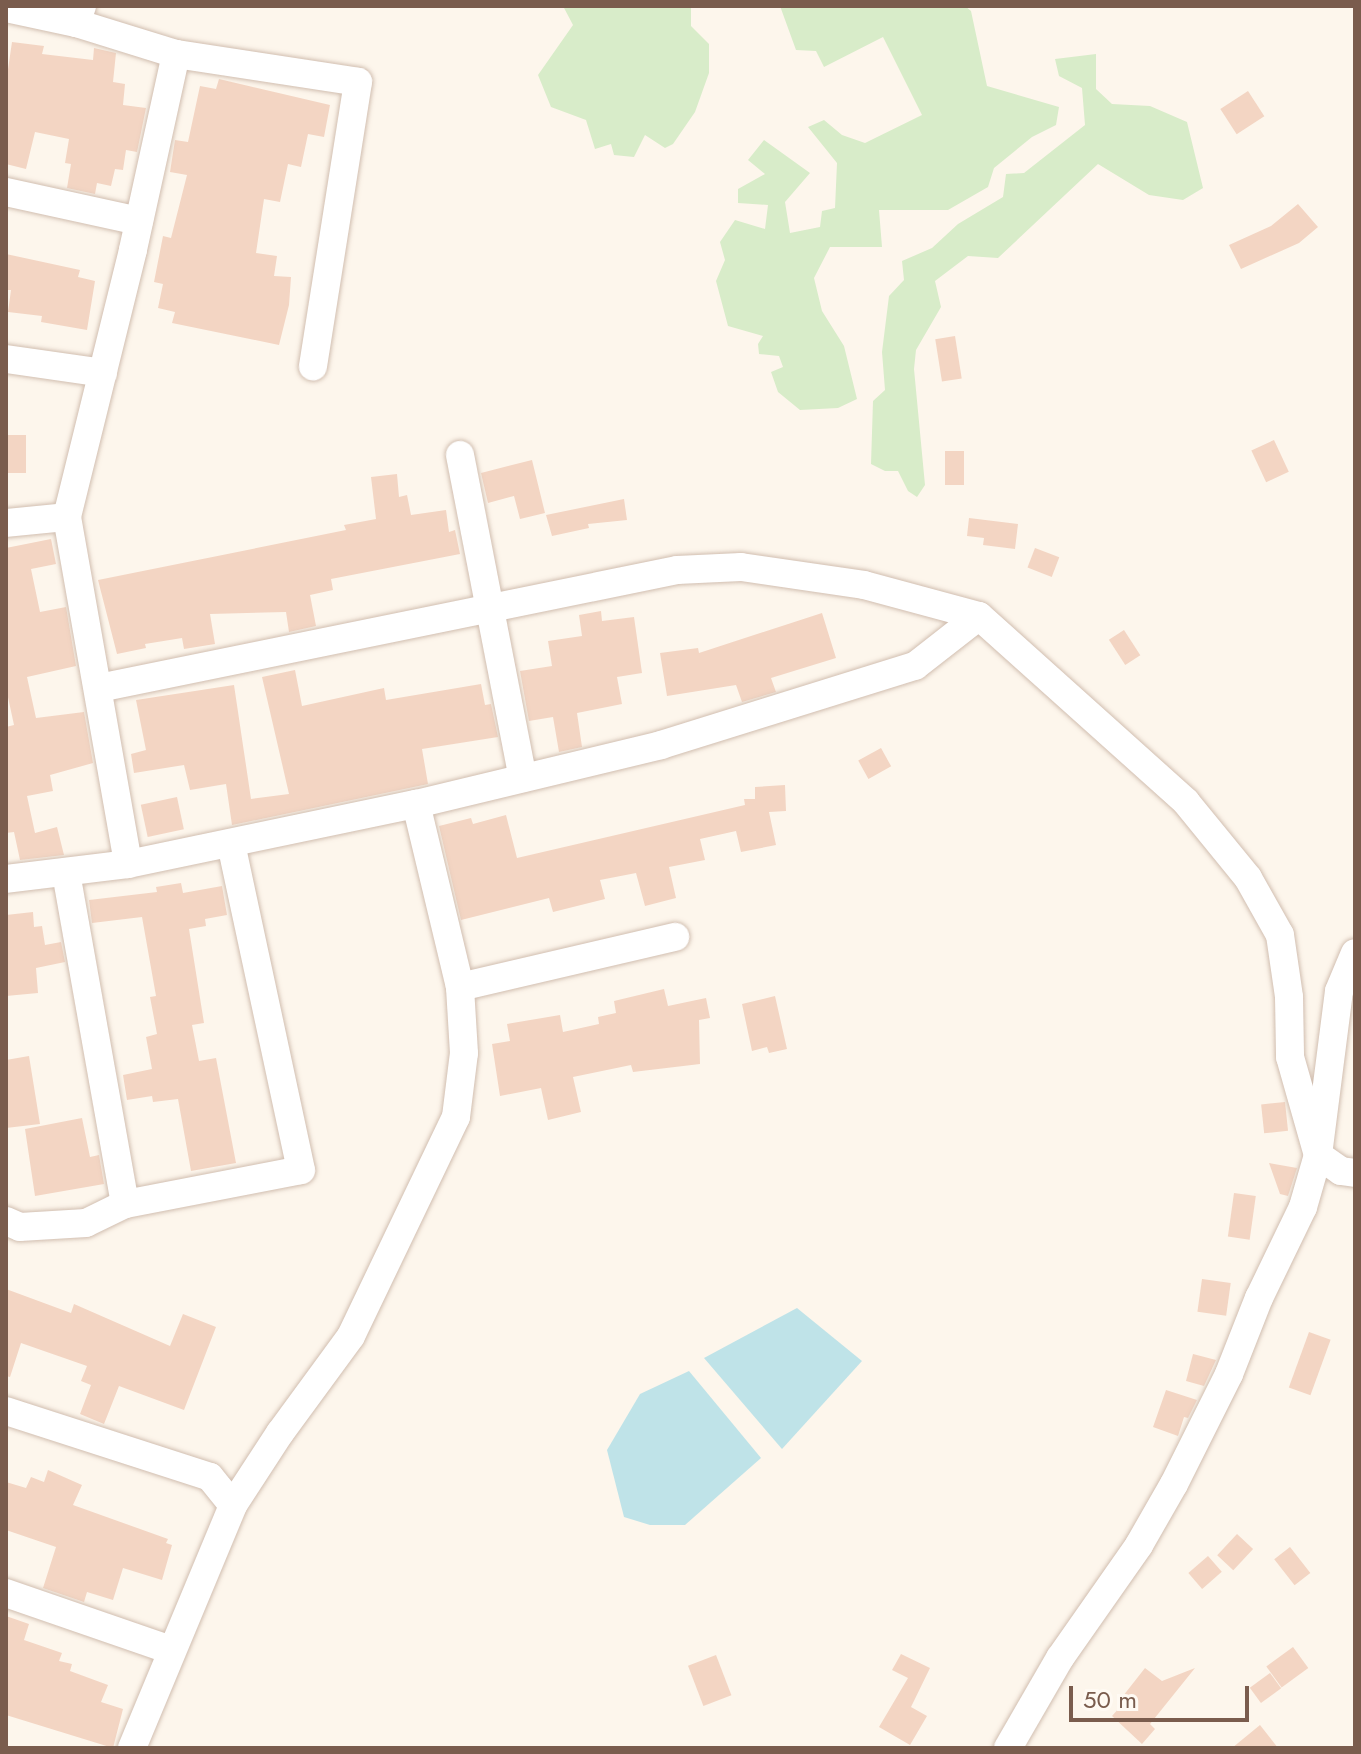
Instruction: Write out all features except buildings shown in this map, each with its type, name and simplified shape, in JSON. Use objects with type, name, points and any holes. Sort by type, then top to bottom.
[{"type":"street","points":[[6,8],[79,15],[176,54],[358,82],[313,366]]},
{"type":"street","points":[[128,864],[67,517],[176,54]]},
{"type":"street","points":[[6,192],[139,221]]},
{"type":"street","points":[[6,359],[103,373]]},
{"type":"street","points":[[460,455],[523,778]]},
{"type":"street","points":[[6,523],[67,517]]},
{"type":"street","points":[[99,688],[677,570],[741,567],[864,585],[979,616],[1186,802],[1248,878],[1280,935],[1289,997],[1290,1057],[1318,1155],[1341,1171],[1355,1173]]},
{"type":"street","points":[[6,879],[128,864],[231,843],[416,804],[661,745],[915,666],[979,616]]},
{"type":"street","points":[[132,1748],[233,1505],[280,1433],[351,1336],[456,1117],[464,1053],[460,987],[416,804]]},
{"type":"street","points":[[6,1221],[20,1227],[86,1223],[125,1204],[301,1170],[231,843]]},
{"type":"street","points":[[66,872],[125,1204]]},
{"type":"street","points":[[460,987],[675,937]]},
{"type":"street","points":[[1008,1748],[1060,1658],[1139,1545],[1174,1484],[1229,1374],[1259,1298],[1303,1207],[1318,1155],[1339,991],[1355,953]]},
{"type":"street","points":[[6,1411],[210,1477],[233,1505]]},
{"type":"street","points":[[6,1593],[171,1650]]},
{"type":"green space","points":[[563,6],[691,6],[691,26],[709,44],[709,73],[695,112],[673,144],[665,148],[645,135],[634,157],[614,155],[611,144],[595,149],[586,120],[551,107],[538,75],[573,25]]},
{"type":"green space","points":[[780,6],[965,6],[971,11],[987,86],[1059,107],[1056,125],[1032,137],[994,168],[988,187],[948,210],[879,210],[882,247],[830,247],[814,278],[822,311],[844,346],[857,399],[838,408],[800,410],[778,392],[771,372],[783,367],[779,356],[759,354],[758,344],[763,336],[728,326],[716,281],[725,260],[720,242],[735,220],[765,229],[768,205],[738,203],[738,189],[765,174],[748,160],[764,140],[810,173],[785,202],[790,233],[820,227],[822,211],[835,208],[837,163],[808,127],[824,120],[842,135],[865,143],[922,115],[883,37],[824,67],[816,51],[796,50]]},
{"type":"green space","points":[[1096,54],[1096,89],[1112,104],[1150,106],[1187,122],[1203,188],[1183,200],[1149,195],[1098,164],[998,258],[968,256],[935,281],[941,307],[916,350],[914,369],[925,485],[917,497],[908,491],[898,471],[885,471],[871,464],[873,401],[885,390],[882,352],[889,296],[904,280],[902,261],[932,248],[958,224],[1003,197],[1006,174],[1024,173],[1085,125],[1082,88],[1059,76],[1055,59]]},
{"type":"water","points":[[797,1308],[862,1361],[782,1449],[704,1358]]},
{"type":"water","points":[[689,1371],[761,1458],[685,1525],[650,1525],[624,1517],[607,1450],[640,1394]]}]
